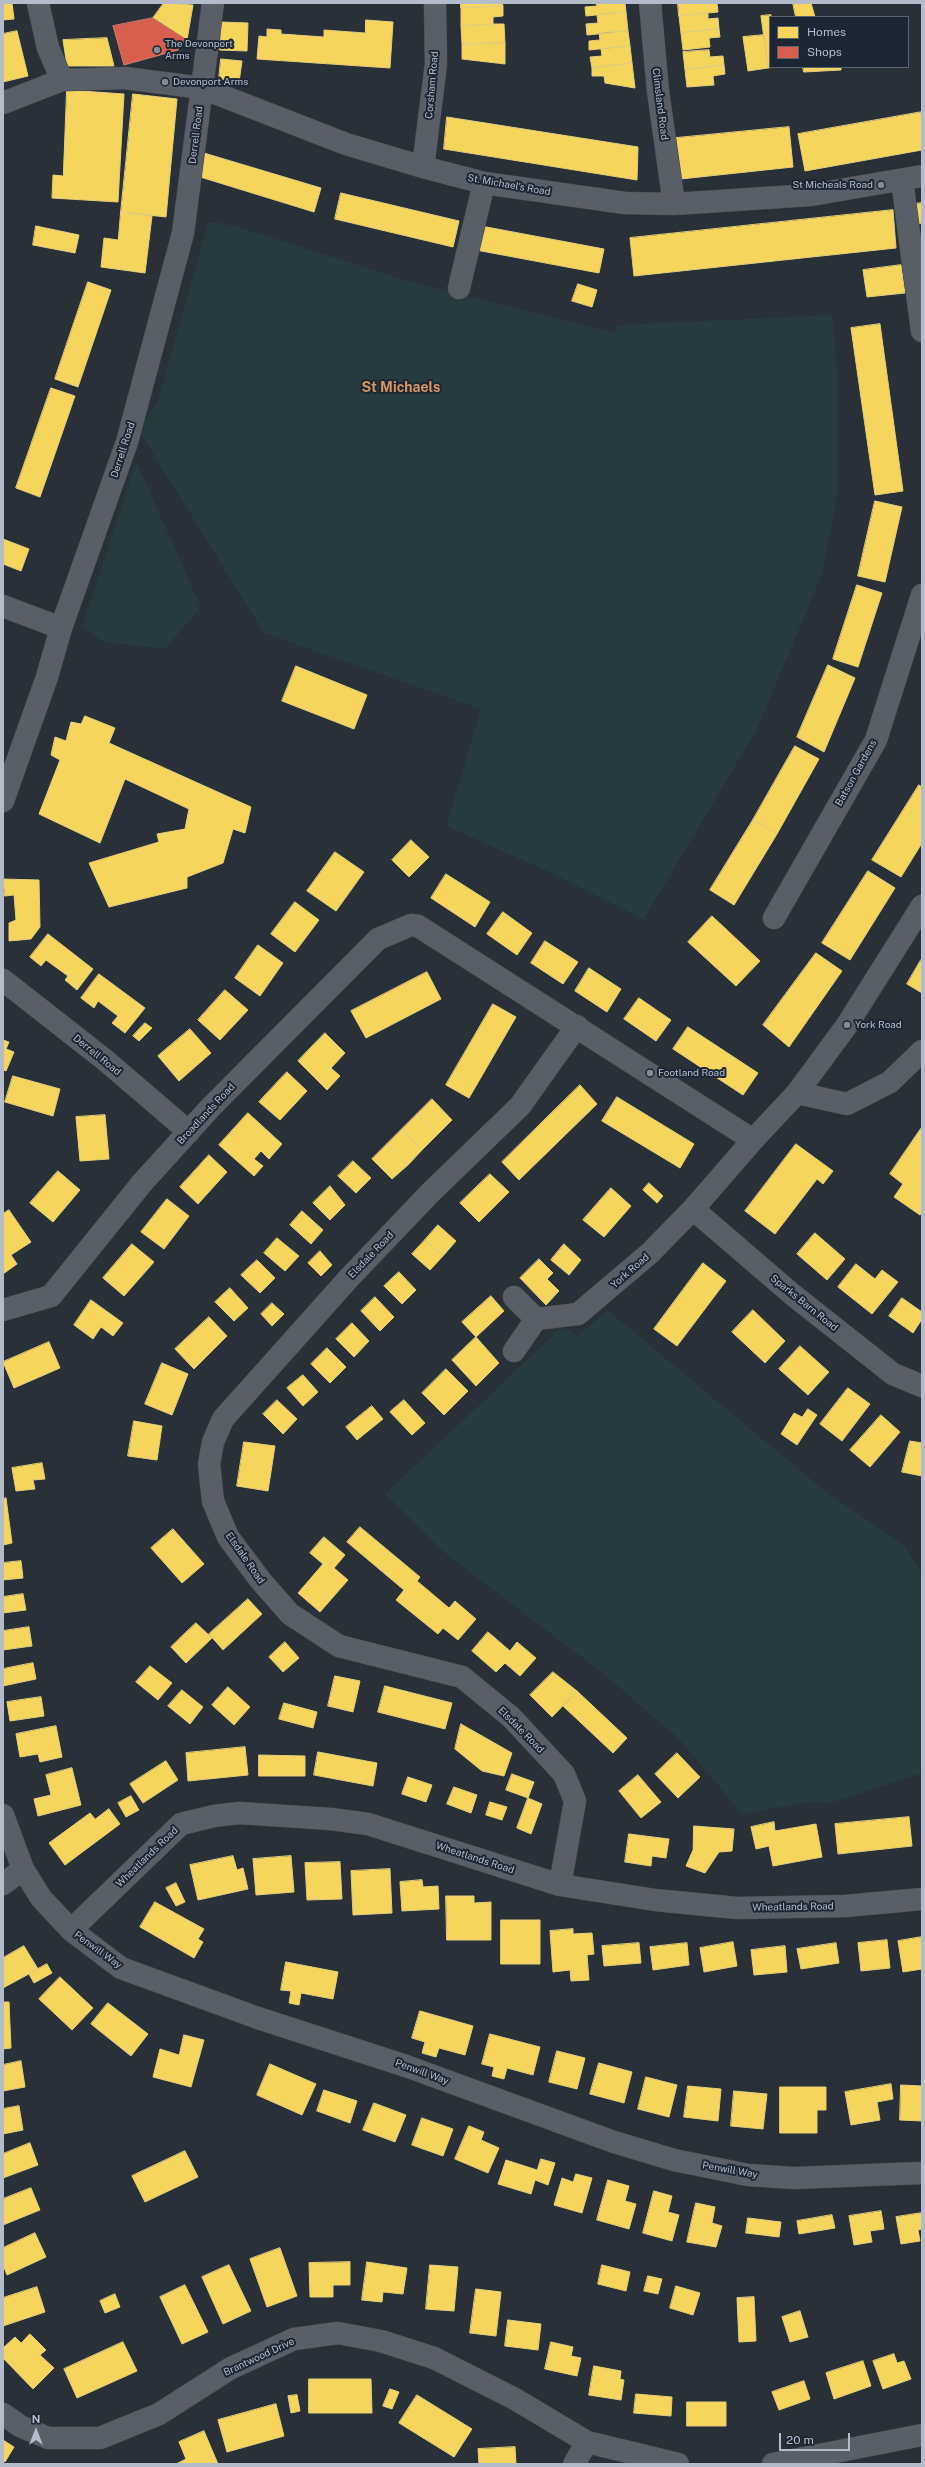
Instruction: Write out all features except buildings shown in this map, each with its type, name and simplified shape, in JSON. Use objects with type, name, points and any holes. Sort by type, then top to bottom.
[{"type":"street","points":[[38,3],[48,48],[62,80]]},
{"type":"street","name":"Derrell Road","points":[[3,801],[47,677],[61,628],[127,442],[183,233],[213,3]]},
{"type":"street","name":"Corsham Road","points":[[423,167],[436,64],[435,3]]},
{"type":"street","name":"Climsland Road","points":[[650,3],[658,91],[674,204]]},
{"type":"street","name":"St. Michael's Road","points":[[3,103],[62,80],[125,78],[202,88],[346,144],[423,167],[484,183],[625,203],[674,204],[811,195],[912,178]]},
{"type":"street","points":[[912,178],[922,332]]},
{"type":"street","points":[[459,288],[484,183]]},
{"type":"street","name":"Batson Gardens","points":[[774,918],[876,740],[922,595]]},
{"type":"street","points":[[3,606],[61,628]]},
{"type":"street","name":"York Road","points":[[536,1319],[578,1314],[650,1253],[693,1209],[753,1140],[798,1093],[847,1025],[922,906]]},
{"type":"street","name":"Broadlands Road","points":[[3,1310],[50,1296],[142,1183],[335,980],[378,939],[411,925],[418,926],[577,1026]]},
{"type":"street","name":"Derrell Road","points":[[3,980],[105,1060],[189,1132]]},
{"type":"street","points":[[577,1026],[753,1140]]},
{"type":"street","name":"Elsdale Road","points":[[560,1885],[575,1801],[564,1774],[511,1718],[462,1677],[339,1646],[290,1614],[261,1581],[228,1537],[213,1501],[209,1464],[213,1442],[223,1419],[263,1372],[370,1256],[430,1193],[520,1106],[577,1026]]},
{"type":"street","points":[[798,1093],[847,1104],[890,1082],[922,1051]]},
{"type":"street","name":"Sparks Barn Road","points":[[693,1209],[793,1295],[893,1374],[922,1386]]},
{"type":"street","points":[[514,1297],[536,1319],[514,1351]]},
{"type":"street","name":"Wheatlands Road","points":[[71,1930],[181,1824],[214,1816],[240,1813],[331,1819],[368,1824],[560,1885],[655,1900],[737,1908],[846,1906],[922,1899]]},
{"type":"street","name":"Penwill Way","points":[[3,1815],[23,1868],[41,1898],[71,1930],[121,1968],[258,2018],[406,2066],[614,2142],[674,2160],[748,2175],[794,2178],[922,2173]]},
{"type":"street","points":[[3,1884],[23,1868]]},
{"type":"street","name":"Brantwood Drive","points":[[3,2414],[20,2426],[48,2438],[100,2438],[159,2414],[231,2368],[294,2339],[338,2333],[381,2341],[434,2358],[515,2399],[587,2442],[678,2464]]},
{"type":"street","points":[[773,2464],[922,2434]]},
{"type":"street","points":[[574,2464],[587,2442]]},
{"type":"green space","points":[[208,223],[220,223],[235,226],[414,283],[615,333],[618,325],[832,315],[838,378],[837,496],[822,575],[756,731],[644,919],[558,876],[446,826],[481,709],[264,633],[138,429],[157,404]]},
{"type":"green space","points":[[136,461],[201,607],[165,649],[104,642],[82,627]]},
{"type":"green space","points":[[607,1310],[829,1494],[905,1546],[922,1575],[922,1773],[830,1803],[808,1802],[742,1814],[678,1738],[605,1675],[445,1553],[385,1494],[562,1327],[578,1336]]},
{"type":"place","name":"The Devonport Arms","points":[[157,50]]},
{"type":"place","name":"Devonport Arms","points":[[165,82]]},
{"type":"place","name":"St Micheals Road","points":[[881,185]]},
{"type":"place","name":"York Road","points":[[847,1025]]},
{"type":"place","name":"Footland Road","points":[[650,1073]]},
{"type":"district","name":"St Michaels","points":[[401,388]]}]
